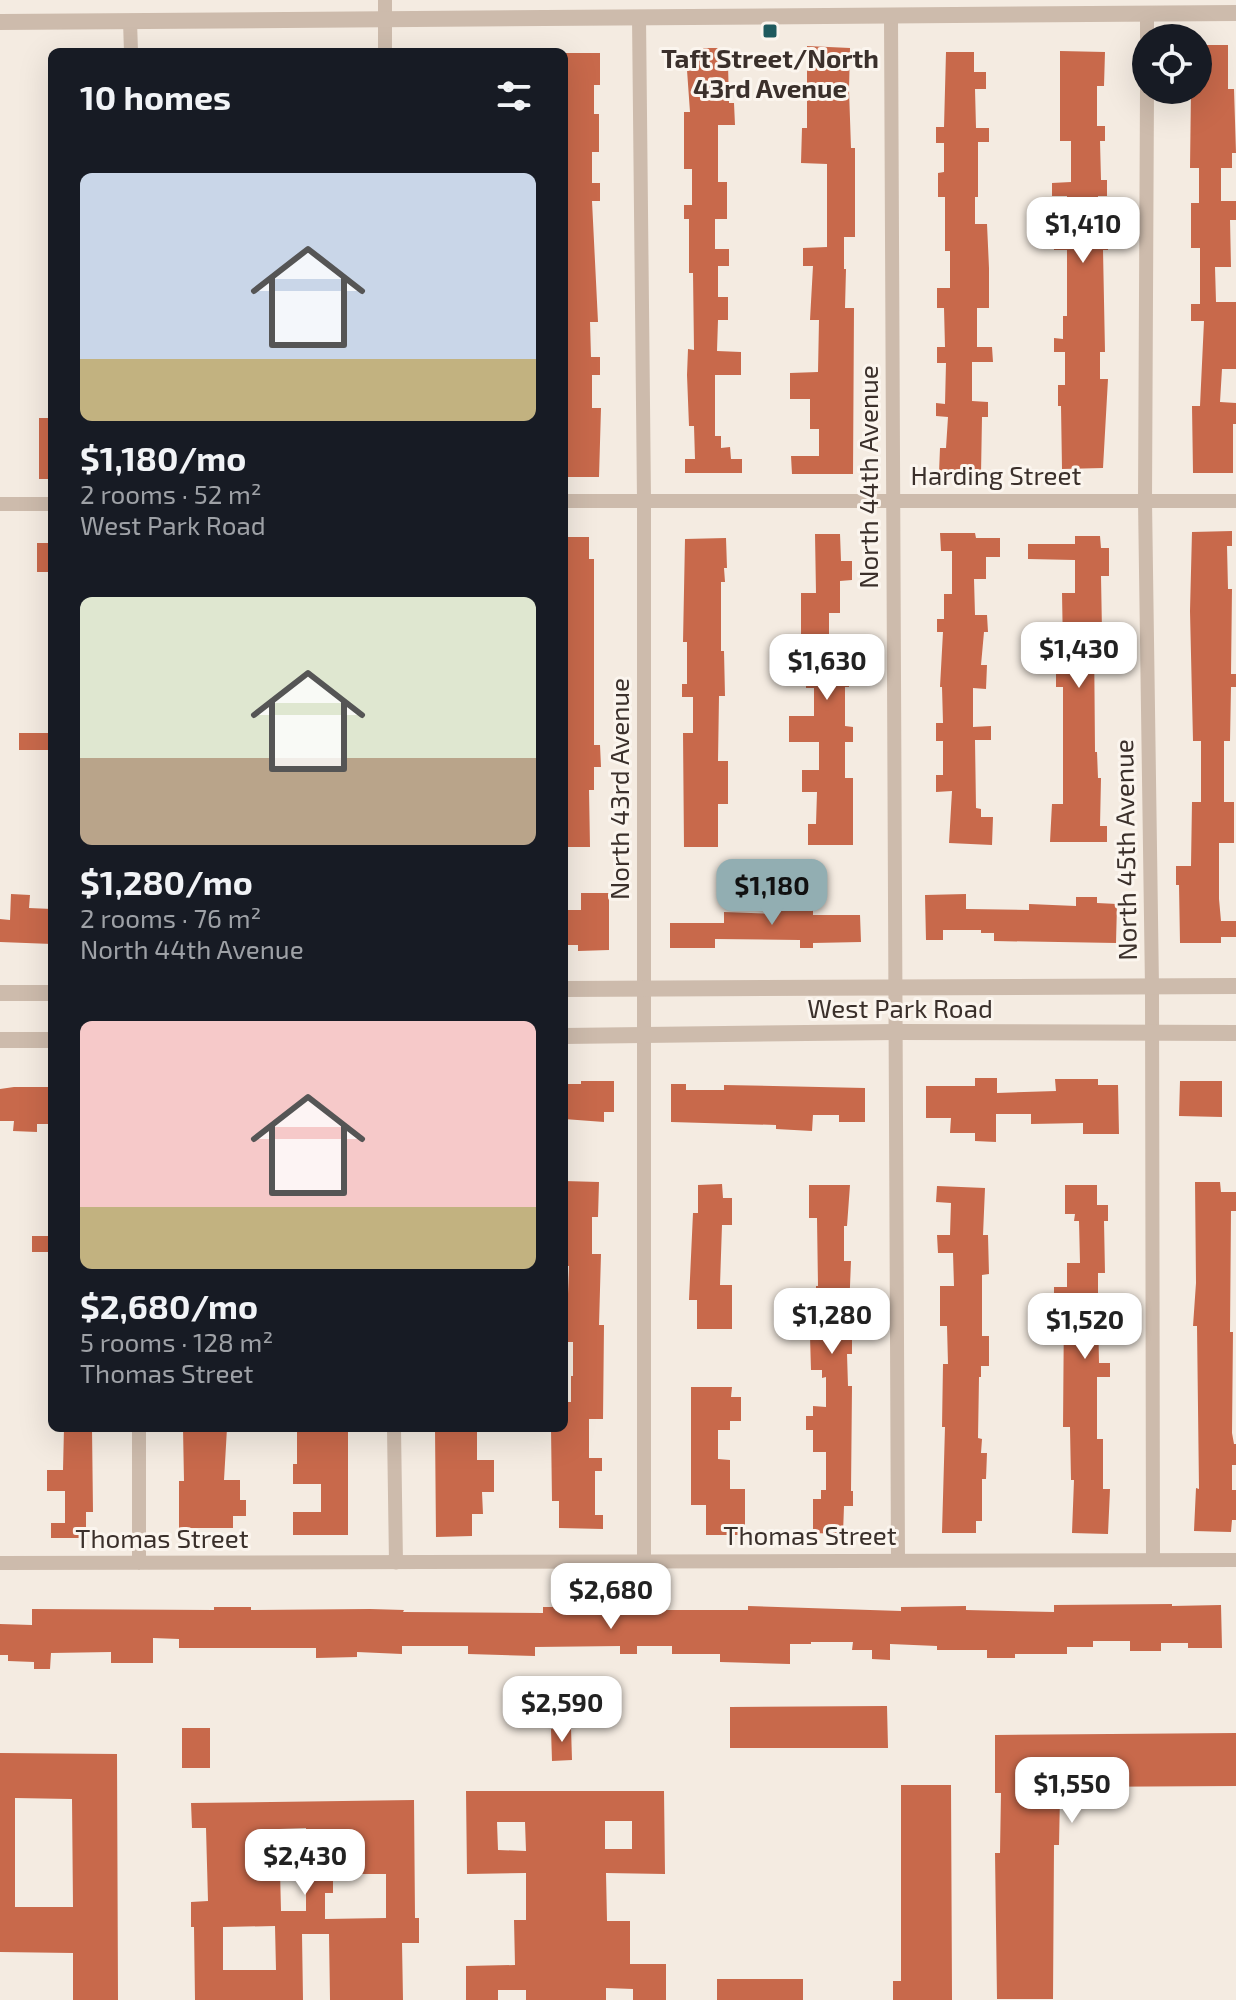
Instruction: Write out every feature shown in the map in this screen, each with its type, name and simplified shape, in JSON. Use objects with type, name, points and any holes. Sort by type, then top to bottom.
[{"type":"street","points":[[385,0],[385,48]]},
{"type":"street","points":[[2,21],[1236,13]]},
{"type":"street","points":[[1147,15],[1147,24]]},
{"type":"street","name":"North 44th Avenue","points":[[891,16],[898,1560]]},
{"type":"street","name":"North 43rd Avenue","points":[[639,17],[644,499],[644,1560]]},
{"type":"street","points":[[130,21],[131,48]]},
{"type":"street","name":"North 45th Avenue","points":[[1147,104],[1145,501],[1152,987],[1153,1560]]},
{"type":"street","name":"Harding Street","points":[[568,501],[1236,501]]},
{"type":"street","points":[[0,504],[48,504]]},
{"type":"street","name":"West Park Road","points":[[568,989],[1236,986]]},
{"type":"street","points":[[0,993],[48,993]]},
{"type":"street","name":"West Park Road","points":[[568,1036],[895,1032],[1236,1033]]},
{"type":"street","points":[[0,1040],[48,1040]]},
{"type":"street","points":[[139,1432],[139,1563]]},
{"type":"street","points":[[394,1432],[396,1563]]},
{"type":"street","name":"Thomas Street","points":[[0,1563],[1236,1560]]},
{"type":"building","points":[[1212,45],[1228,45],[1228,89],[1234,89],[1236,153],[1232,153],[1232,168],[1221,168],[1221,201],[1236,201],[1236,220],[1230,220],[1231,267],[1215,267],[1216,302],[1236,302],[1236,369],[1222,369],[1220,402],[1236,403],[1233,473],[1193,473],[1192,406],[1200,406],[1204,321],[1191,321],[1191,304],[1200,304],[1200,248],[1191,248],[1191,203],[1199,203],[1199,168],[1190,168],[1191,104],[1212,104]]},
{"type":"building","points":[[807,46],[850,48],[855,237],[844,237],[844,269],[845,308],[854,308],[853,474],[792,474],[791,456],[819,456],[819,429],[810,429],[810,399],[790,399],[790,373],[818,372],[819,320],[810,320],[813,266],[803,266],[803,248],[827,247],[827,164],[801,163],[802,128],[807,128]]},
{"type":"building","points":[[693,48],[718,48],[719,64],[728,64],[729,103],[734,103],[735,125],[718,125],[718,182],[727,182],[727,219],[715,219],[715,249],[729,249],[729,266],[718,266],[718,297],[728,297],[728,320],[718,320],[717,351],[741,352],[741,375],[715,375],[715,436],[721,436],[721,448],[730,447],[731,459],[742,459],[742,473],[685,473],[685,459],[695,459],[694,426],[689,426],[687,375],[688,349],[694,350],[693,273],[689,273],[689,219],[684,219],[684,205],[692,205],[692,169],[684,169],[684,112],[690,112],[687,70],[693,70]]},
{"type":"building","points":[[1060,51],[1105,52],[1104,86],[1097,86],[1097,126],[1105,126],[1105,141],[1100,141],[1101,180],[1107,180],[1107,196],[1098,196],[1097,236],[1108,236],[1108,250],[1103,250],[1105,352],[1100,352],[1100,379],[1108,379],[1103,468],[1062,469],[1058,385],[1065,385],[1065,352],[1054,352],[1054,338],[1063,339],[1063,316],[1067,316],[1067,250],[1054,250],[1054,232],[1067,233],[1067,196],[1052,196],[1052,183],[1071,182],[1071,141],[1060,141]]},
{"type":"building","points":[[946,52],[974,52],[974,72],[986,72],[986,89],[975,89],[976,128],[989,128],[989,142],[978,142],[975,224],[987,224],[989,308],[977,308],[977,347],[992,347],[993,362],[972,362],[972,401],[988,402],[988,417],[982,417],[981,474],[939,473],[940,448],[946,448],[948,417],[936,416],[936,403],[945,404],[946,363],[937,363],[937,347],[945,347],[944,308],[937,308],[937,288],[950,288],[950,251],[945,251],[945,197],[938,197],[938,173],[944,172],[944,143],[936,143],[936,127],[944,127]]},
{"type":"building","points":[[568,53],[600,53],[600,85],[594,85],[594,114],[599,114],[599,152],[592,152],[592,183],[600,183],[600,201],[592,201],[598,322],[590,322],[591,357],[600,357],[600,375],[592,375],[592,408],[601,408],[599,477],[568,477]]},
{"type":"building","points":[[39,418],[48,418],[48,479],[39,479]]},
{"type":"building","points":[[1232,531],[1232,546],[1227,546],[1228,589],[1232,589],[1231,674],[1236,674],[1236,687],[1231,687],[1230,741],[1224,741],[1224,802],[1234,802],[1234,843],[1219,843],[1219,899],[1221,921],[1236,921],[1236,937],[1221,937],[1221,943],[1180,943],[1176,866],[1191,866],[1192,802],[1201,802],[1201,741],[1193,741],[1192,532]]},
{"type":"building","points":[[940,533],[975,533],[976,538],[1000,538],[1000,557],[986,557],[986,579],[974,579],[975,615],[987,615],[988,632],[984,632],[981,665],[987,665],[986,689],[973,688],[973,727],[991,726],[991,740],[975,740],[976,808],[981,809],[981,817],[993,817],[992,845],[949,843],[952,791],[936,792],[936,775],[943,775],[943,741],[936,741],[936,723],[943,723],[940,687],[943,632],[937,632],[937,619],[944,619],[944,594],[952,594],[952,551],[941,551]]},
{"type":"building","points":[[815,534],[840,534],[841,561],[852,561],[852,580],[840,581],[840,613],[829,613],[829,652],[842,652],[842,673],[849,673],[849,687],[845,687],[845,726],[853,727],[853,742],[845,742],[845,778],[853,778],[853,845],[808,845],[808,824],[816,824],[817,792],[802,792],[802,770],[819,770],[819,742],[789,742],[789,716],[814,716],[814,688],[806,688],[806,660],[816,660],[816,635],[801,634],[801,593],[816,593]]},
{"type":"building","points":[[1075,536],[1100,536],[1101,548],[1109,548],[1109,576],[1101,576],[1102,632],[1094,632],[1095,752],[1098,778],[1101,778],[1100,826],[1107,826],[1107,842],[1050,842],[1052,804],[1063,804],[1063,687],[1056,687],[1056,649],[1063,649],[1062,593],[1075,593],[1075,560],[1028,559],[1028,544],[1075,544]]},
{"type":"building","points":[[568,537],[589,537],[589,559],[594,559],[594,745],[600,745],[601,767],[594,767],[594,790],[589,790],[590,847],[568,847]]},
{"type":"building","points":[[726,538],[727,568],[724,568],[725,582],[721,582],[721,651],[724,651],[725,696],[719,696],[718,761],[728,761],[728,804],[718,804],[718,847],[684,847],[683,733],[693,733],[693,697],[682,697],[682,684],[687,684],[687,642],[683,642],[685,539]]},
{"type":"building","points":[[37,543],[48,543],[48,572],[37,572]]},
{"type":"building","points":[[19,733],[48,733],[48,750],[19,750]]},
{"type":"building","points":[[581,893],[609,893],[609,950],[578,951],[578,945],[568,945],[568,910],[581,910]]},
{"type":"building","points":[[11,894],[30,895],[29,908],[48,909],[48,944],[0,942],[0,919],[10,920]]},
{"type":"building","points":[[966,894],[966,909],[1029,910],[1029,904],[1076,906],[1076,897],[1097,897],[1097,903],[1117,904],[1116,943],[994,941],[994,933],[981,933],[981,930],[943,930],[943,940],[926,940],[925,895]]},
{"type":"building","points":[[778,895],[813,895],[813,915],[860,915],[861,942],[813,943],[813,948],[800,948],[800,940],[715,939],[715,948],[670,948],[670,923],[724,923],[724,912],[778,914]]},
{"type":"building","points":[[975,1078],[997,1078],[997,1093],[1056,1091],[1055,1079],[1098,1079],[1098,1085],[1118,1085],[1119,1134],[1083,1134],[1083,1123],[1031,1124],[1031,1114],[996,1114],[996,1142],[975,1141],[975,1133],[950,1133],[951,1118],[926,1118],[926,1086],[975,1086]]},
{"type":"building","points":[[581,1081],[614,1081],[614,1112],[604,1112],[604,1122],[568,1119],[568,1084],[581,1084]]},
{"type":"building","points":[[1180,1081],[1222,1081],[1222,1117],[1179,1116]]},
{"type":"building","points":[[671,1084],[686,1084],[686,1090],[724,1090],[724,1085],[865,1088],[865,1122],[839,1122],[839,1115],[813,1115],[812,1131],[776,1129],[776,1125],[671,1122]]},
{"type":"building","points":[[48,1087],[48,1124],[37,1124],[37,1132],[13,1131],[14,1121],[0,1121],[0,1089]]},
{"type":"building","points":[[568,1181],[599,1182],[598,1217],[592,1217],[592,1254],[601,1254],[599,1325],[604,1325],[603,1419],[589,1419],[589,1458],[602,1458],[602,1471],[595,1471],[595,1515],[603,1515],[603,1529],[559,1528],[559,1501],[552,1501],[551,1432],[568,1432],[568,1402],[571,1402],[573,1376],[573,1342],[568,1342]]},
{"type":"building","points":[[1195,1182],[1220,1182],[1221,1192],[1236,1192],[1236,1211],[1231,1211],[1230,1332],[1233,1332],[1232,1433],[1236,1444],[1232,1490],[1236,1490],[1236,1520],[1232,1520],[1231,1532],[1194,1531],[1196,1488],[1199,1489],[1197,1326],[1193,1326],[1196,1283]]},
{"type":"building","points":[[722,1184],[723,1198],[732,1198],[732,1225],[722,1225],[720,1285],[732,1285],[732,1329],[697,1329],[697,1300],[689,1300],[693,1213],[698,1213],[698,1185]]},
{"type":"building","points":[[809,1185],[850,1185],[847,1226],[844,1226],[844,1261],[851,1261],[848,1336],[852,1336],[852,1354],[847,1354],[848,1386],[852,1386],[853,1506],[844,1506],[843,1534],[813,1533],[813,1499],[821,1499],[821,1490],[826,1490],[826,1452],[813,1452],[813,1430],[806,1430],[806,1416],[813,1416],[813,1406],[826,1407],[826,1377],[822,1378],[822,1370],[811,1370],[810,1336],[816,1336],[818,1286],[817,1218],[809,1218]]},
{"type":"building","points":[[1065,1185],[1097,1185],[1097,1205],[1108,1205],[1108,1221],[1104,1221],[1105,1273],[1098,1273],[1098,1311],[1099,1363],[1110,1363],[1110,1377],[1097,1377],[1097,1439],[1103,1439],[1103,1489],[1110,1489],[1108,1534],[1072,1533],[1074,1480],[1071,1480],[1070,1427],[1063,1427],[1064,1305],[1054,1305],[1054,1287],[1067,1287],[1067,1263],[1080,1263],[1079,1221],[1074,1221],[1075,1214],[1065,1214]]},
{"type":"building","points":[[937,1186],[985,1188],[983,1235],[988,1235],[989,1274],[982,1275],[982,1336],[989,1336],[989,1366],[981,1366],[979,1377],[978,1438],[982,1439],[981,1453],[987,1453],[986,1479],[982,1479],[982,1521],[976,1521],[976,1533],[942,1533],[943,1364],[948,1364],[947,1326],[940,1326],[940,1286],[954,1286],[953,1253],[938,1253],[937,1235],[950,1235],[951,1203],[936,1202]]},
{"type":"building","points":[[32,1236],[48,1236],[48,1252],[32,1252]]},
{"type":"building","points":[[691,1387],[732,1387],[731,1397],[741,1397],[741,1421],[730,1421],[730,1430],[718,1430],[718,1459],[730,1460],[730,1489],[745,1489],[745,1535],[706,1535],[706,1505],[691,1505]]},
{"type":"building","points":[[64,1432],[92,1432],[93,1512],[86,1512],[86,1538],[51,1538],[51,1523],[65,1523],[65,1491],[47,1491],[47,1470],[63,1470]]},
{"type":"building","points":[[183,1432],[227,1432],[224,1480],[240,1480],[240,1500],[246,1500],[246,1516],[233,1516],[233,1528],[179,1528],[179,1481],[184,1481]]},
{"type":"building","points":[[297,1432],[348,1432],[348,1535],[293,1535],[293,1512],[321,1512],[321,1484],[293,1484],[293,1464],[297,1464]]},
{"type":"building","points":[[435,1432],[477,1432],[477,1460],[494,1460],[494,1492],[482,1492],[483,1514],[472,1514],[472,1536],[436,1537]]},
{"type":"building","points":[[1054,1605],[1221,1605],[1222,1648],[1188,1648],[1188,1643],[1161,1643],[1161,1651],[1130,1651],[1130,1641],[1093,1641],[1093,1647],[1067,1647],[1067,1654],[1015,1654],[1015,1658],[987,1658],[987,1650],[937,1650],[937,1646],[890,1644],[890,1660],[872,1659],[872,1650],[852,1650],[853,1642],[811,1642],[790,1644],[790,1664],[720,1662],[720,1654],[672,1654],[672,1646],[637,1646],[637,1654],[620,1654],[620,1646],[535,1647],[535,1656],[468,1654],[468,1646],[402,1646],[402,1654],[357,1652],[357,1657],[316,1658],[316,1648],[179,1648],[179,1639],[153,1638],[153,1663],[111,1663],[111,1652],[51,1653],[50,1669],[34,1669],[34,1662],[8,1661],[8,1655],[0,1655],[0,1624],[32,1625],[32,1609],[214,1610],[214,1607],[251,1607],[251,1610],[543,1613],[543,1607],[558,1607],[558,1612],[646,1612],[646,1607],[659,1607],[659,1610],[748,1610],[748,1606],[901,1611],[901,1607],[966,1606],[966,1610],[1054,1612]]},
{"type":"building","points":[[887,1706],[888,1748],[730,1748],[730,1707]]},
{"type":"building","points":[[182,1728],[210,1728],[210,1768],[182,1768]]},
{"type":"building","points":[[571,1728],[572,1760],[552,1761],[551,1729]]},
{"type":"building","points":[[1236,1733],[1236,1786],[1064,1787],[1065,1795],[1060,1795],[1059,1845],[1054,1845],[1053,1999],[997,1999],[995,1853],[1000,1853],[1001,1793],[995,1793],[995,1735]]},
{"type":"building","points":[[0,1753],[117,1754],[118,2000],[73,2000],[73,1953],[0,1952]],"holes":[[[15,1798],[72,1799],[73,1907],[15,1907]]]},
{"type":"building","points":[[901,1785],[951,1785],[952,2000],[893,2000],[893,1981],[901,1981]]},
{"type":"building","points":[[466,1791],[664,1791],[665,1874],[606,1873],[607,1921],[630,1921],[630,1964],[666,1964],[666,2000],[633,2000],[633,1989],[606,1988],[606,2000],[526,2000],[526,1990],[498,1990],[498,2000],[466,2000],[466,1966],[515,1965],[514,1920],[526,1920],[526,1873],[467,1874]],"holes":[[[605,1821],[632,1821],[632,1849],[605,1849]],[[497,1822],[525,1822],[526,1851],[498,1850]]]},
{"type":"building","points":[[414,1800],[415,1918],[419,1918],[419,1943],[402,1943],[403,2000],[330,2000],[329,1934],[302,1934],[303,2000],[195,2000],[191,1902],[208,1901],[206,1828],[192,1828],[191,1803]],"holes":[[[306,1828],[306,1911],[281,1911],[279,1829]],[[333,1874],[386,1874],[386,1918],[325,1919],[325,1893],[333,1893]],[[275,1926],[276,1970],[223,1970],[223,1927]]]},
{"type":"building","points":[[717,1979],[803,1979],[803,2000],[717,2000]]},
{"type":"place","name":"Taft Street/North 43rd Avenue","points":[[770,31]]}]
